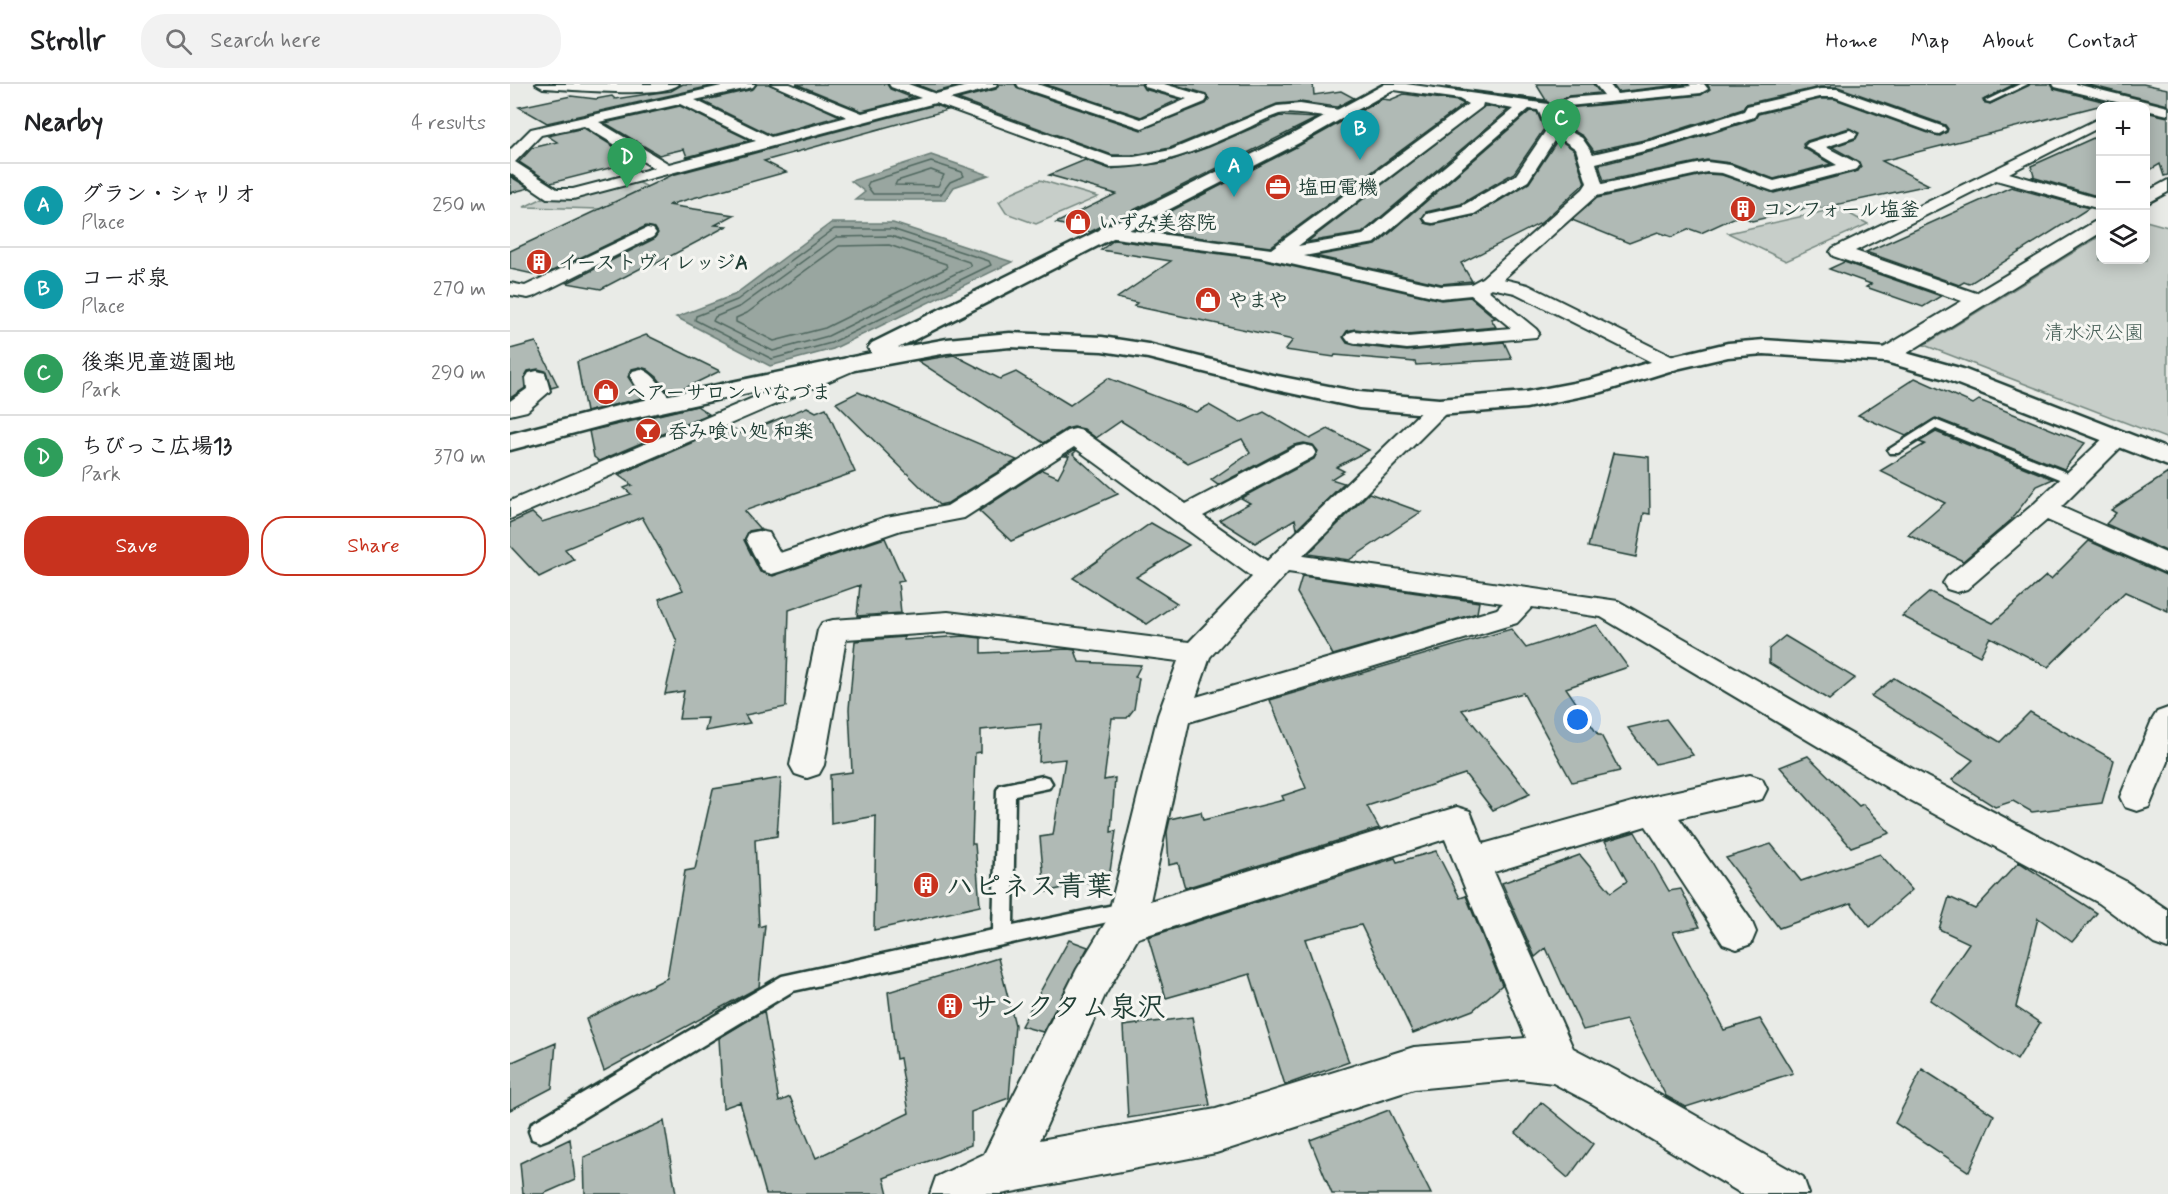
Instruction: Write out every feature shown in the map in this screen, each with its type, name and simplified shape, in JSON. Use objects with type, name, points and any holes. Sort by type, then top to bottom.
[{"type":"street","points":[[543,84],[628,89],[672,84]]},
{"type":"street","points":[[510,159],[536,132],[748,84]]},
{"type":"street","points":[[778,84],[861,118]]},
{"type":"street","points":[[896,84],[1110,162],[1134,162],[1174,154],[1278,110],[1300,108],[1339,114]]},
{"type":"street","points":[[510,166],[553,194],[573,194],[990,84]]},
{"type":"street","points":[[1024,84],[1142,124],[1200,99],[1150,84]]},
{"type":"street","points":[[1602,84],[1614,98]]},
{"type":"street","points":[[1568,102],[1701,89],[1696,84]]},
{"type":"street","points":[[2060,84],[2123,102]]},
{"type":"street","points":[[510,512],[849,364],[1394,85],[1543,107],[1554,129],[1577,141],[1589,160],[1595,183],[1590,192],[1482,285]]},
{"type":"street","points":[[1589,160],[1659,143],[1749,114],[1752,109],[1820,93],[1838,93],[1939,130]]},
{"type":"street","points":[[2141,102],[2159,94]]},
{"type":"street","points":[[1273,256],[1477,104],[1461,95]]},
{"type":"street","points":[[681,99],[769,142]]},
{"type":"street","points":[[1273,256],[1368,239],[1523,108],[1495,99]]},
{"type":"street","points":[[569,107],[667,169]]},
{"type":"street","points":[[2150,108],[2168,111]]},
{"type":"street","points":[[1978,300],[1839,252],[2096,124]]},
{"type":"street","points":[[1433,218],[1468,210],[1522,178],[1554,129]]},
{"type":"street","points":[[1590,192],[1707,167],[1724,168],[1773,186],[1851,166],[1813,146],[1850,134]]},
{"type":"street","points":[[1994,174],[2096,203]]},
{"type":"street","points":[[2150,197],[2168,185]]},
{"type":"street","points":[[2150,198],[2168,201]]},
{"type":"street","points":[[1888,355],[2096,228]]},
{"type":"street","points":[[1107,232],[1273,256],[1441,292],[1482,285],[1521,289],[1669,364]]},
{"type":"street","points":[[510,289],[528,292],[647,233]]},
{"type":"street","points":[[1355,337],[1407,343],[1529,333],[1482,285]]},
{"type":"street","points":[[510,442],[663,404],[849,364],[947,345],[1010,340],[1070,342],[1148,351],[1272,382],[1359,400],[1439,407],[1526,400],[1593,387],[1669,364],[1728,350],[1764,347],[1888,355],[1954,374],[2168,458]]},
{"type":"street","points":[[641,376],[663,404]]},
{"type":"street","points":[[510,408],[519,406],[539,391],[537,378]]},
{"type":"street","points":[[1000,1170],[1091,982],[1126,917],[1174,715],[1196,653],[1275,569],[1439,407]]},
{"type":"street","points":[[759,539],[772,565],[895,524],[955,512],[1075,436],[1184,515],[1275,569],[1525,596],[1608,609],[1915,787],[2112,892],[2168,932]]},
{"type":"street","points":[[1957,583],[2044,509],[2117,438]]},
{"type":"street","points":[[1184,515],[1304,452]]},
{"type":"street","points":[[2044,509],[2168,565]]},
{"type":"street","points":[[1174,715],[1507,616],[1525,596]]},
{"type":"street","points":[[807,765],[833,630],[948,622],[1196,653]]},
{"type":"street","points":[[2137,797],[2168,720]]},
{"type":"street","points":[[1472,863],[1654,810],[1750,789]]},
{"type":"street","points":[[1654,810],[1737,932]]},
{"type":"street","points":[[1126,917],[1457,821],[1472,863],[1558,1062]]},
{"type":"street","points":[[953,1194],[1000,1170],[1216,1131],[1414,1068],[1521,1058],[1558,1062],[1786,1194]]},
{"type":"lane","points":[[1988,101],[2025,84]]},
{"type":"lane","points":[[1894,450],[1935,424],[2074,480]]},
{"type":"lane","points":[[1003,937],[1006,790],[1043,783]]},
{"type":"lane","points":[[540,1131],[789,982],[1003,937],[1126,917]]},
{"type":"green space","points":[[634,180],[676,202],[638,210],[524,207],[545,197],[576,196]]},
{"type":"green space","points":[[1040,180],[1098,197],[1036,224],[1006,213],[999,202],[1013,192]]},
{"type":"green space","points":[[1839,208],[1868,224],[1786,261],[1728,233]]},
{"type":"green space","name":"清水沢公園","points":[[2150,222],[2168,227],[2168,439],[1924,345],[2096,238],[2096,264],[2150,264]]},
{"type":"water","points":[[931,155],[989,175],[954,187],[945,200],[855,200],[865,192],[851,181]]},
{"type":"water","points":[[831,223],[893,223],[1012,262],[833,349],[770,366],[676,317],[734,295]]},
{"type":"building","points":[[683,84],[720,84],[547,123],[519,107],[571,96],[596,99],[612,96],[615,99],[671,91]]},
{"type":"building","points":[[757,84],[769,84],[840,116],[771,135],[702,101],[753,89]]},
{"type":"building","points":[[796,84],[887,84],[890,89],[913,98],[862,111]]},
{"type":"building","points":[[915,84],[966,84],[936,92]]},
{"type":"building","points":[[999,84],[1015,84],[1018,89],[1141,130],[1206,104],[1209,100],[1206,94],[1172,84],[1313,84],[1314,95],[1341,91],[1354,98],[1337,107],[1300,102],[1277,104],[1170,148],[1134,155],[1112,155],[958,99],[996,89]]},
{"type":"building","points":[[1044,84],[1141,84],[1144,89],[1180,99],[1141,117]]},
{"type":"building","points":[[1536,84],[1593,84],[1600,93],[1568,96],[1560,100],[1560,104],[1568,108],[1701,95],[1710,89],[1707,84],[2015,84],[1983,100],[1990,104],[2030,84],[2051,84],[2054,89],[2106,102],[2096,102],[2096,107],[1882,161],[1929,185],[1821,208],[1816,206],[1752,221],[1740,215],[1701,233],[1690,229],[1672,237],[1658,232],[1629,243],[1572,220],[1597,198],[1707,174],[1722,175],[1774,193],[1858,171],[1861,167],[1859,162],[1832,147],[1856,139],[1859,133],[1849,128],[1807,141],[1803,144],[1804,148],[1831,164],[1774,179],[1731,163],[1707,160],[1604,181],[1599,165],[1665,148],[1755,119],[1758,114],[1820,99],[1835,99],[1934,135],[1940,136],[1948,129],[1945,125],[1838,87],[1820,87],[1746,104],[1743,109],[1653,138],[1594,151],[1583,136],[1562,124],[1548,102],[1445,87],[1546,100]]},
{"type":"building","points":[[1612,84],[1687,84],[1618,92]]},
{"type":"building","points":[[2085,84],[2143,84],[2168,89],[2168,105]]},
{"type":"building","points":[[1404,94],[1458,101],[1464,104],[1270,247],[1136,229],[1300,145],[1382,99],[1390,100]]},
{"type":"building","points":[[935,105],[948,110],[764,161],[786,172],[668,205],[734,215],[715,225],[727,226],[648,268],[643,267],[601,289],[567,283],[654,239],[658,233],[655,228],[646,226],[542,276],[510,269],[510,251],[672,175]]},
{"type":"building","points":[[680,106],[750,140],[687,157],[684,149],[659,155],[605,123]]},
{"type":"building","points":[[1485,106],[1508,110],[1362,233],[1307,242]]},
{"type":"building","points":[[1530,111],[1537,112],[1544,129],[1514,173],[1461,204],[1426,212],[1422,218],[1425,223],[1433,225],[1474,216],[1529,183],[1558,139],[1574,150],[1585,183],[1541,223],[1461,263],[1472,281],[1441,284],[1315,256],[1376,245]]},
{"type":"building","points":[[2150,113],[2168,117],[2168,175],[2164,176],[2160,164],[2150,170]]},
{"type":"building","points":[[1280,116],[1317,118],[1090,232],[1056,223],[1116,194],[1049,175],[1085,160],[1110,169],[1163,163],[1209,147]]},
{"type":"building","points":[[584,128],[637,161],[551,183],[519,162],[532,148],[557,142],[548,136]]},
{"type":"building","points":[[2096,137],[2096,196],[2032,177],[2034,176],[2031,166]]},
{"type":"building","points":[[510,176],[529,188],[510,193]]},
{"type":"building","points":[[2011,187],[2089,208],[1969,284],[1964,282],[1959,285],[1866,252]]},
{"type":"building","points":[[1114,240],[1260,259],[1441,300],[1470,297],[1495,318],[1491,319],[1496,327],[1407,335],[1355,329],[1347,331],[1343,337],[1347,343],[1354,345],[1407,351],[1504,342],[1512,359],[1416,365],[1415,362],[1335,355],[1334,357],[1285,350],[1293,340],[1134,306],[1137,303],[1117,298],[1171,261],[1101,250]]},
{"type":"building","points":[[1844,262],[1941,296],[1923,307],[1866,287],[1871,284],[1829,269]]},
{"type":"building","points":[[646,335],[720,371],[679,391],[669,393],[657,377],[647,369],[640,367],[632,369],[628,377],[642,398],[586,412],[577,362]]},
{"type":"building","points":[[536,342],[558,386],[551,388],[546,371],[538,369],[528,371],[524,378],[525,388],[510,398],[510,349]]},
{"type":"building","points":[[954,355],[1000,379],[1016,372],[1070,405],[1108,378],[1196,412],[1209,405],[1240,423],[1264,412],[1310,439],[1328,429],[1369,450],[1336,467],[1344,471],[1331,479],[1344,483],[1297,529],[1295,519],[1255,543],[1219,520],[1250,503],[1241,498],[1314,459],[1318,451],[1313,445],[1304,443],[1294,445],[1218,485],[1211,480],[1250,453],[1242,439],[1188,463],[1121,421],[1096,438],[1084,429],[1074,427],[1066,429],[1044,443],[918,361]]},
{"type":"building","points":[[1915,378],[1973,404],[1979,400],[2085,443],[2064,469],[1936,418],[1906,436],[1858,415]]},
{"type":"building","points":[[858,392],[1017,460],[948,503],[939,505],[836,403]]},
{"type":"building","points":[[697,406],[709,414],[599,461],[594,457],[589,431]]},
{"type":"building","points":[[807,407],[816,412],[826,408],[855,472],[744,511],[760,529],[749,531],[744,540],[760,572],[773,576],[885,538],[904,581],[898,582],[901,613],[857,616],[860,585],[789,610],[786,707],[745,715],[750,723],[705,731],[708,718],[679,719],[684,691],[665,694],[677,642],[659,599],[683,590],[642,517],[565,549],[574,560],[539,577],[510,546],[510,523],[532,513],[542,522],[631,494],[624,488],[632,485],[618,475],[730,426],[742,434]]},
{"type":"building","points":[[1936,432],[2053,479],[2037,486],[2010,521],[1963,561],[1908,535],[1945,503],[1880,471],[1925,444],[1919,442]]},
{"type":"building","points":[[1076,451],[1073,454],[1118,494],[1011,541],[979,511],[1042,470],[1058,477],[1069,456],[1065,456]]},
{"type":"building","points":[[1613,453],[1649,457],[1650,514],[1644,513],[1636,557],[1588,547]]},
{"type":"building","points":[[2168,473],[2168,552],[2106,524],[2116,513],[2111,510]]},
{"type":"building","points":[[1369,493],[1421,512],[1349,560],[1308,554]]},
{"type":"building","points":[[1151,523],[1189,545],[1136,577],[1177,603],[1147,624],[1073,578]]},
{"type":"building","points":[[2089,541],[2168,576],[2168,611],[2125,592],[2048,667],[1990,637],[1980,656],[1902,616],[1930,592],[1993,623],[2046,576],[2051,579]]},
{"type":"building","points":[[1302,576],[1479,602],[1477,613],[1333,655],[1297,593]]},
{"type":"building","points":[[1597,625],[1628,667],[1566,688],[1598,735],[1601,735],[1620,771],[1572,782],[1523,693],[1462,710],[1530,794],[1493,810],[1465,774],[1367,806],[1379,828],[1185,888],[1178,863],[1169,865],[1167,832],[1170,819],[1201,812],[1203,820],[1284,800],[1282,796],[1306,788],[1270,700],[1511,629],[1526,648]]},
{"type":"building","points":[[964,636],[981,638],[981,653],[1068,649],[1075,650],[1079,662],[1141,665],[1135,677],[1139,678],[1134,709],[1127,718],[1112,718],[1104,780],[1115,778],[1111,832],[1116,831],[1109,878],[1045,892],[1040,837],[1053,835],[1065,759],[1039,762],[1041,724],[981,730],[981,752],[975,753],[972,844],[975,844],[980,906],[874,930],[876,816],[831,824],[830,775],[852,772],[849,709],[855,641]]},
{"type":"building","points":[[1785,636],[1855,678],[1829,700],[1769,663],[1769,649]]},
{"type":"building","points":[[1894,678],[2000,742],[2030,712],[2114,760],[2102,803],[2032,812],[2013,801],[1995,807],[1952,780],[1973,760],[1871,696]]},
{"type":"building","points":[[1666,719],[1693,755],[1655,764],[1628,728]]},
{"type":"building","points":[[1808,756],[1859,806],[1863,804],[1890,833],[1851,847],[1780,767]]},
{"type":"building","points":[[781,778],[777,836],[755,840],[759,927],[765,925],[759,987],[604,1071],[586,1019],[667,978],[685,871],[695,869],[713,789]]},
{"type":"building","points":[[1635,832],[1669,891],[1681,889],[1700,927],[1673,932],[1724,1030],[1760,1019],[1793,1073],[1686,1107],[1666,1096],[1626,1020],[1583,1030],[1546,948],[1535,957],[1502,883],[1580,855],[1611,892],[1627,881],[1605,841]]},
{"type":"building","points":[[1771,844],[1801,881],[1880,854],[1912,890],[1870,927],[1851,903],[1779,928],[1726,858]]},
{"type":"building","points":[[1436,851],[1460,898],[1466,896],[1502,985],[1473,1010],[1413,1033],[1361,925],[1305,939],[1349,1062],[1285,1085],[1250,974],[1166,998],[1148,937],[1395,858],[1397,862]]},
{"type":"building","points":[[2019,862],[2097,913],[2072,942],[2038,918],[2016,1007],[2040,1023],[2017,1060],[1930,1000],[1969,943],[1939,929],[1949,897],[1975,909]]},
{"type":"building","points":[[1069,940],[1088,947],[1043,1032],[1021,1026]]},
{"type":"building","points":[[998,958],[1015,1025],[1009,1098],[971,1112],[971,1145],[884,1178],[888,1194],[766,1194],[740,1102],[723,1108],[719,1038],[764,1011],[779,1102],[790,1097],[816,1158],[909,1113],[900,1058],[896,1059],[888,992]]},
{"type":"building","points":[[1192,1017],[1210,1105],[1128,1118],[1123,1026]]},
{"type":"building","points":[[556,1043],[552,1088],[510,1110],[510,1063]]},
{"type":"building","points":[[1922,1069],[1994,1115],[1969,1172],[1895,1123]]},
{"type":"building","points":[[1541,1102],[1593,1144],[1568,1178],[1516,1133]]},
{"type":"building","points":[[1389,1110],[1431,1194],[1332,1194],[1310,1140]]},
{"type":"building","points":[[664,1121],[676,1194],[585,1194],[584,1157]]},
{"type":"building","points":[[570,1139],[575,1180],[543,1194],[523,1194],[520,1163]]},
{"type":"place","name":"後楽児童遊園地","points":[[1561,149]]},
{"type":"place","name":"コーポ泉","points":[[1360,160]]},
{"type":"place","name":"塩田電機","points":[[1278,187]]},
{"type":"place","name":"ちびっこ広場13","points":[[627,188]]},
{"type":"place","name":"グラン・シャリオ","points":[[1234,197]]},
{"type":"place","name":"コンフォール塩釜","points":[[1743,209]]},
{"type":"place","name":"いずみ美容院","points":[[1078,222]]},
{"type":"place","name":"イーストヴィレッジA","points":[[539,262]]},
{"type":"place","name":"やまや","points":[[1208,300]]},
{"type":"place","name":"ヘアーサロン いなづま","points":[[606,392]]},
{"type":"place","name":"呑み喰い処 和楽","points":[[648,431]]},
{"type":"place","name":"ハピネス青葉","points":[[926,885]]},
{"type":"place","name":"サンクタム泉沢","points":[[950,1006]]}]
